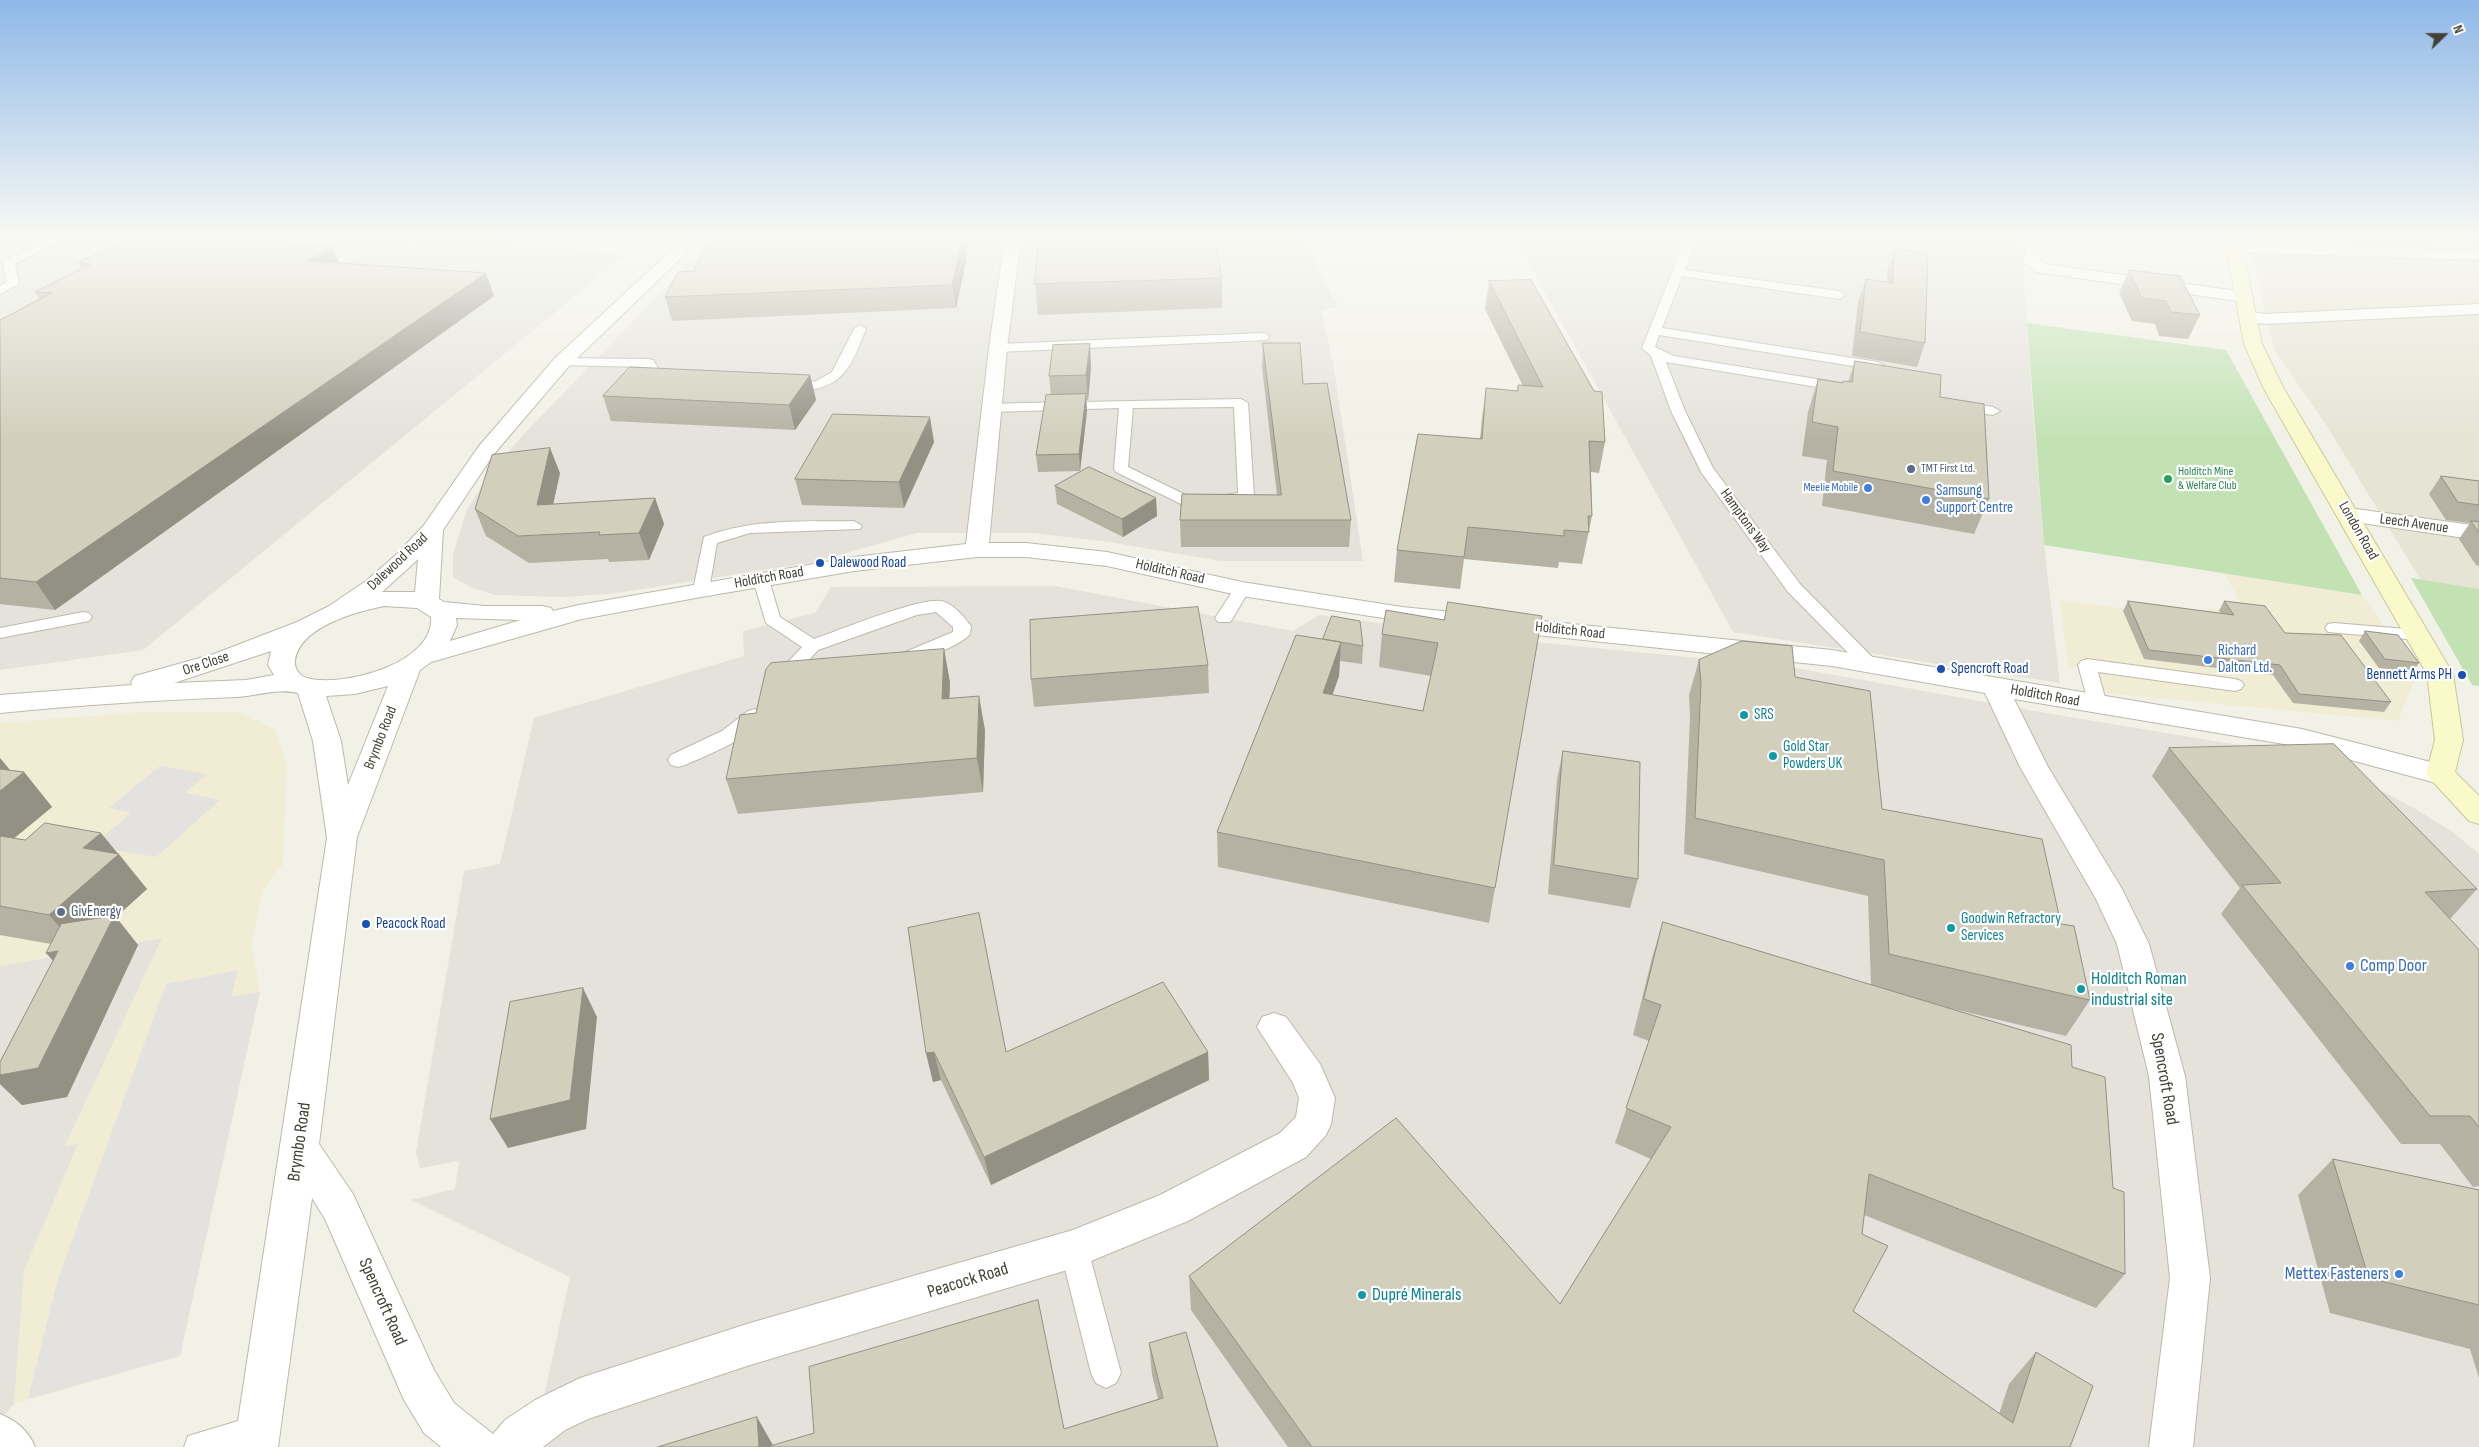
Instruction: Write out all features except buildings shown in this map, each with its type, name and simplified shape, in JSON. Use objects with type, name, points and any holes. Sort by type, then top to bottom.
[{"type":"main road","name":"London Road","points":[[2246,307],[2253,344],[2274,390],[2349,515],[2440,674],[2449,740],[2440,774]]},
{"type":"main road","points":[[2440,774],[2479,814]]},
{"type":"street","name":"Dalewood Road","points":[[329,615],[375,586],[406,558],[432,530],[486,450],[562,362],[624,305]]},
{"type":"street","points":[[977,550],[1004,305]]},
{"type":"street","points":[[2233,305],[2246,307],[2264,319],[2479,309]]},
{"type":"street","name":"Leech Avenue","points":[[2349,515],[2479,534]]},
{"type":"street","name":"Dalewood Road","points":[[416,661],[437,644],[445,627],[443,616],[432,606],[432,530]]},
{"type":"street","name":"Holditch Road","points":[[416,661],[579,612],[854,564],[977,550],[1026,550],[1108,559],[1242,589],[1402,614],[1832,658],[2098,706],[2302,738],[2440,774]]},
{"type":"street","name":"Holditch Road","points":[[329,615],[384,599],[408,599],[432,606],[524,614],[579,612]]},
{"type":"street","name":"Brymbo Road","points":[[329,615],[300,633],[284,651],[281,665],[300,684],[328,741],[342,837]]},
{"type":"street","name":"Ore Close","points":[[89,695],[177,674],[270,643],[329,615]]},
{"type":"street","name":"Brymbo Road","points":[[257,1439],[300,1147],[342,837],[416,661]]},
{"type":"street","name":"Ore Close","points":[[0,704],[89,695],[300,684],[336,688],[376,681],[416,661]]},
{"type":"street","name":"Spencroft Road","points":[[1995,687],[2034,767],[2111,897],[2133,944],[2167,1076],[2190,1278],[2171,1447]]},
{"type":"street","name":"Peacock Road","points":[[510,1447],[521,1436],[550,1415],[580,1400],[750,1344],[1074,1249],[1174,1208],[1240,1174],[1293,1144],[1313,1124],[1317,1098],[1307,1075],[1274,1027]]},
{"type":"street","name":"Spencroft Road","points":[[300,1147],[339,1206],[419,1386],[439,1418],[476,1447]]},
{"type":"lane","points":[[1665,305],[1655,331],[1892,368]]},
{"type":"lane","points":[[777,388],[810,387],[825,384],[835,377],[843,366],[860,329]]},
{"type":"lane","name":"Hamptons Way","points":[[1655,331],[1648,348],[1657,354],[1678,411],[1706,469],[1794,588],[1869,664]]},
{"type":"lane","points":[[998,348],[1263,337]]},
{"type":"lane","points":[[1657,354],[1671,359],[1857,389]]},
{"type":"lane","points":[[562,362],[648,363],[662,382],[678,384]]},
{"type":"lane","points":[[992,408],[1126,405],[1241,403],[1246,496],[1225,500],[1183,500],[1122,469],[1126,405]]},
{"type":"lane","points":[[1944,404],[1993,411]]},
{"type":"lane","points":[[701,590],[710,540],[733,531],[750,528],[854,526]]},
{"type":"lane","points":[[761,580],[772,619],[812,646]]},
{"type":"lane","points":[[1224,618],[1242,589]]},
{"type":"lane","points":[[678,760],[716,744],[742,728],[812,646],[928,606],[939,606],[951,614],[962,626],[961,634],[952,640],[891,664]]},
{"type":"lane","points":[[0,632],[83,617]]},
{"type":"lane","points":[[2334,628],[2418,635]]},
{"type":"lane","points":[[2098,706],[2087,665],[2235,686]]},
{"type":"lane","points":[[1074,1249],[1106,1373]]},
{"type":"lane","points":[[0,1429],[20,1447]]},
{"type":"lane","points":[[199,1447],[257,1439]]},
{"type":"shaded area","points":[[0,305],[565,305],[143,650],[0,670]]},
{"type":"shaded area","points":[[649,305],[1337,305],[1338,307],[1321,310],[1333,362],[1363,561],[1220,561],[1110,542],[1032,533],[917,533],[814,562],[610,594],[563,597],[495,595],[472,588],[453,577],[453,555],[466,512],[488,475],[526,432]]},
{"type":"shaded area","points":[[1552,305],[2026,305],[2044,545],[2060,683],[1733,632]]},
{"type":"shaded area","points":[[2264,305],[2479,305],[2479,590],[2422,582],[2325,423],[2274,350]]},
{"type":"shaded area","points":[[2224,572],[2362,595],[2417,673],[2398,721],[2104,693],[2099,679],[2079,667],[2068,666],[2060,600],[2212,620],[2214,619],[2206,608],[2245,611]]},
{"type":"shaded area","points":[[1055,586],[1293,631],[1319,615],[1494,638],[1790,667],[2063,716],[2245,746],[2350,777],[2382,791],[2419,811],[2454,833],[2479,854],[2479,1447],[533,1447],[570,1277],[411,1200],[455,1189],[459,1161],[420,1168],[416,1153],[464,871],[500,864],[534,718],[744,656],[743,631],[815,613],[831,587]]},
{"type":"shaded area","points":[[143,712],[238,712],[274,729],[287,764],[283,864],[263,890],[257,917],[252,945],[260,992],[180,1356],[14,1404],[24,1272],[77,1144],[65,1146],[162,938],[0,966],[0,723]]},
{"type":"shaded area","points":[[160,766],[207,774],[185,793],[220,800],[156,857],[92,846],[131,813],[109,808]]},
{"type":"shaded area","points":[[162,938],[65,1146],[78,1144],[24,1271],[14,1404],[0,1419],[0,966]]},
{"type":"shaded area","points":[[238,970],[231,997],[260,992],[180,1356],[28,1399],[58,1279],[166,984]]},
{"type":"green space","name":"Holditch Mine & Welfare Club","points":[[2027,323],[2226,350],[2362,595],[2044,545]]},
{"type":"green space","points":[[2411,578],[2479,589],[2479,686],[2472,685]]},
{"type":"place","name":"TMT First Ltd.","points":[[1911,469]]},
{"type":"place","name":"Holditch Mine & Welfare Club","points":[[2168,479]]},
{"type":"place","name":"Meelie Mobile","points":[[1868,488]]},
{"type":"place","name":"Samsung Support Centre","points":[[1926,500]]},
{"type":"place","name":"Dalewood Road","points":[[820,563]]},
{"type":"place","name":"Richard Dalton Ltd.","points":[[2208,660]]},
{"type":"place","name":"Spencroft Road","points":[[1941,669]]},
{"type":"place","name":"Bennett Arms PH","points":[[2462,675]]},
{"type":"place","name":"SRS","points":[[1744,715]]},
{"type":"place","name":"Gold Star Powders UK","points":[[1773,756]]},
{"type":"place","name":"GivEnergy","points":[[61,912]]},
{"type":"place","name":"Peacock Road","points":[[366,924]]},
{"type":"place","name":"Goodwin Refractory Services","points":[[1951,928]]},
{"type":"place","name":"Comp Door","points":[[2350,966]]},
{"type":"place","name":"Holditch Roman industrial site","points":[[2081,989]]},
{"type":"place","name":"Mettex Fasteners","points":[[2399,1274]]},
{"type":"place","name":"Dupré Minerals","points":[[1362,1295]]}]
